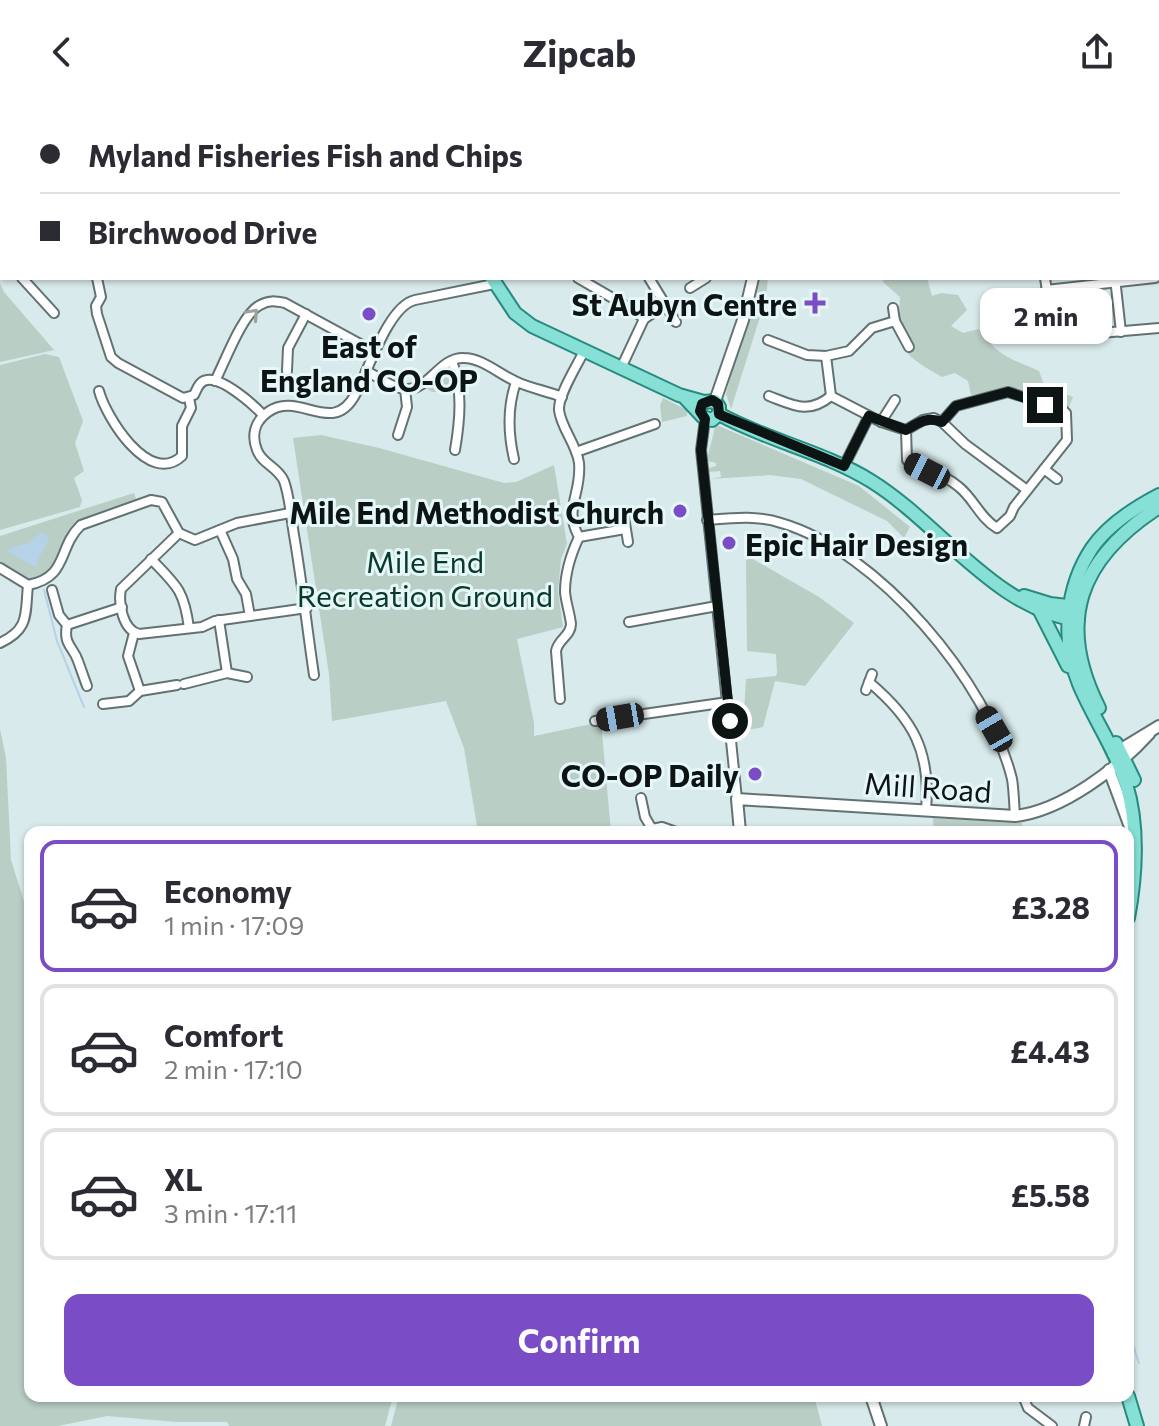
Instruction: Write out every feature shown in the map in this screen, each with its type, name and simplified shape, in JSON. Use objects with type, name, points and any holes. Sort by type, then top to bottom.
[{"type":"main road","points":[[493,281],[515,313],[532,326],[709,411],[844,466],[899,500],[997,584],[1039,610],[1074,613]]},
{"type":"main road","points":[[1078,682],[1069,648],[1078,578],[1093,547],[1116,524],[1159,495]]},
{"type":"main road","points":[[1132,826],[1131,801],[1087,679],[1074,613],[1086,581],[1101,556],[1126,530],[1159,507]]},
{"type":"main road","points":[[997,584],[1074,613]]},
{"type":"main road","points":[[1039,610],[1078,682],[1115,761]]},
{"type":"main road","points":[[1130,1402],[1137,1426]]},
{"type":"street","points":[[24,280],[54,313]]},
{"type":"street","points":[[97,280],[101,297],[96,306],[97,314],[111,357],[183,398],[194,395],[201,383],[215,381],[240,395],[263,415]]},
{"type":"street","points":[[581,280],[644,319]]},
{"type":"street","points":[[650,280],[676,322]]},
{"type":"street","points":[[690,288],[703,280]]},
{"type":"street","points":[[739,826],[707,520],[707,463],[701,441],[743,320],[753,280]]},
{"type":"street","points":[[1045,280],[1054,337],[1159,328]]},
{"type":"street","points":[[1046,290],[1115,280],[1121,332]]},
{"type":"street","points":[[314,675],[307,608],[283,478],[262,459],[256,447],[255,429],[263,415],[282,405],[337,413],[350,403],[399,309],[408,301],[493,281]]},
{"type":"street","points":[[215,381],[247,318],[258,305],[271,301],[285,303],[375,352]]},
{"type":"street","points":[[621,368],[644,319],[665,305]]},
{"type":"street","points":[[893,308],[895,321],[909,347]]},
{"type":"street","points":[[287,371],[288,348],[306,314]]},
{"type":"street","points":[[768,340],[807,355],[826,356],[849,351],[872,328],[895,321]]},
{"type":"street","points":[[579,537],[570,512],[579,486],[576,452],[559,410],[584,351]]},
{"type":"street","points":[[826,356],[831,396]]},
{"type":"street","points":[[366,371],[405,389],[423,385],[442,365],[459,358],[473,359],[516,382],[562,397]]},
{"type":"street","points":[[452,361],[459,384],[455,450]]},
{"type":"street","points":[[514,459],[508,433],[516,382]]},
{"type":"street","points":[[398,435],[407,407],[405,389]]},
{"type":"street","points":[[99,391],[103,406],[121,435],[150,460],[165,464],[182,456],[182,426],[191,408],[189,398]]},
{"type":"street","points":[[906,430],[907,460],[960,487],[987,522],[997,528],[1010,516],[1067,440],[1066,413],[1062,409],[1008,392],[956,406],[942,422]]},
{"type":"street","points":[[769,396],[805,408],[816,407],[831,396]]},
{"type":"street","points":[[831,396],[881,422],[906,430],[923,420],[934,418],[1027,490]]},
{"type":"street","points":[[881,422],[895,400]]},
{"type":"street","points":[[844,466],[869,416]]},
{"type":"street","points":[[576,452],[655,424]]},
{"type":"street","points":[[1044,469],[1057,479]]},
{"type":"street","points":[[0,568],[28,585],[48,579],[55,572],[74,533],[87,522],[155,499],[164,504],[179,533],[198,540],[245,521],[290,513]]},
{"type":"street","points":[[1010,516],[1018,524]]},
{"type":"street","points":[[624,517],[628,542]]},
{"type":"street","points":[[707,520],[754,518],[794,527],[832,547],[895,595],[952,661],[994,729],[1012,782],[1015,816]]},
{"type":"street","points":[[579,537],[625,529]]},
{"type":"street","points":[[220,530],[233,559],[237,579],[246,594],[250,616]]},
{"type":"street","points":[[179,533],[122,586],[119,595],[126,626],[134,633],[189,628],[219,620],[307,608]]},
{"type":"street","points":[[561,701],[556,651],[557,644],[570,631],[565,592],[569,563],[579,537]]},
{"type":"street","points":[[151,559],[183,595],[189,628]]},
{"type":"street","points":[[0,643],[21,629],[26,613],[28,585]]},
{"type":"street","points":[[52,590],[59,615],[67,625],[66,638],[87,686]]},
{"type":"street","points":[[629,622],[717,606]]},
{"type":"street","points":[[67,625],[122,607]]},
{"type":"street","points":[[219,620],[227,673]]},
{"type":"street","points":[[134,633],[128,656],[140,691]]},
{"type":"street","points":[[103,704],[129,701],[140,691],[227,673],[247,677]]},
{"type":"street","points":[[869,682],[895,704],[910,725],[923,756],[926,810]]},
{"type":"street","points":[[595,721],[728,702]]},
{"type":"street","name":"Mill Road","points":[[737,799],[1015,816],[1034,814],[1053,807],[1115,761],[1132,740],[1149,734],[1159,726]]},
{"type":"street","points":[[641,798],[649,826]]},
{"type":"street","points":[[873,1402],[881,1426]]},
{"type":"street","points":[[1026,1402],[1028,1408],[1052,1426]]},
{"type":"green space","points":[[757,280],[768,280],[766,298],[731,409],[726,394]]},
{"type":"green space","points":[[883,280],[928,280],[932,296],[941,293],[958,295],[967,310],[951,326],[963,333],[979,329],[1005,355],[1039,371],[1044,385],[1073,397],[1069,407],[1017,388],[971,395],[968,381],[955,373],[942,377],[916,361],[903,347],[900,338],[900,297]]},
{"type":"green space","points":[[0,283],[4,292],[54,350],[0,362]]},
{"type":"green space","points":[[45,354],[59,357],[83,421],[75,443],[84,471],[74,478],[82,500],[80,507],[0,530],[0,365]]},
{"type":"green space","points":[[447,367],[456,382],[455,391],[432,392],[424,387]]},
{"type":"green space","points":[[663,398],[687,410],[687,416],[662,422],[660,406]]},
{"type":"green space","points":[[719,426],[859,486],[910,527],[904,538],[887,521],[801,479],[770,475],[710,479],[721,477],[720,471],[709,472],[709,468],[716,466],[716,463],[708,461],[715,427]]},
{"type":"green space","name":"Mile End Recreation Ground","points":[[321,435],[504,483],[516,482],[554,465],[567,544],[561,559],[558,591],[563,627],[517,639],[534,736],[601,722],[610,826],[477,826],[464,748],[446,701],[332,721],[329,674],[293,438]]},
{"type":"green space","points":[[134,493],[137,502],[76,524],[59,559],[39,577],[28,581],[0,565],[0,536]]},
{"type":"green space","points":[[751,558],[819,597],[854,623],[805,686],[775,681],[763,727],[748,730],[744,712],[746,679],[776,676],[777,673],[776,654],[747,651],[746,560]]},
{"type":"green space","points":[[0,729],[6,758],[11,860],[24,901],[24,1402],[391,1402],[385,1426],[229,1426],[227,1422],[177,1422],[107,1416],[58,1426],[0,1426]]},
{"type":"green space","points":[[933,818],[1022,823],[1022,826],[934,826]]},
{"type":"green space","points":[[397,1402],[816,1402],[822,1426],[391,1426]]},
{"type":"water","points":[[40,533],[46,534],[49,540],[37,568],[7,551],[29,543]]},
{"type":"waterway","points":[[44,590],[57,641],[84,707]]},
{"type":"waterway","points":[[1134,1348],[1139,1363]]},
{"type":"place","name":"St Aubyn Centre","points":[[815,303]]},
{"type":"place","name":"East of England CO-OP","points":[[369,314]]},
{"type":"place","name":"Mile End Methodist Church","points":[[680,511]]},
{"type":"place","name":"Epic Hair Design","points":[[729,543]]},
{"type":"place","name":"CO-OP Daily","points":[[755,774]]},
{"type":"route","points":[[730,721],[707,520],[701,450],[705,426],[700,411],[702,404],[712,400],[718,404],[719,414],[844,466],[869,416],[906,430],[923,420],[934,418],[942,422],[956,406],[1008,392],[1045,405]]}]
